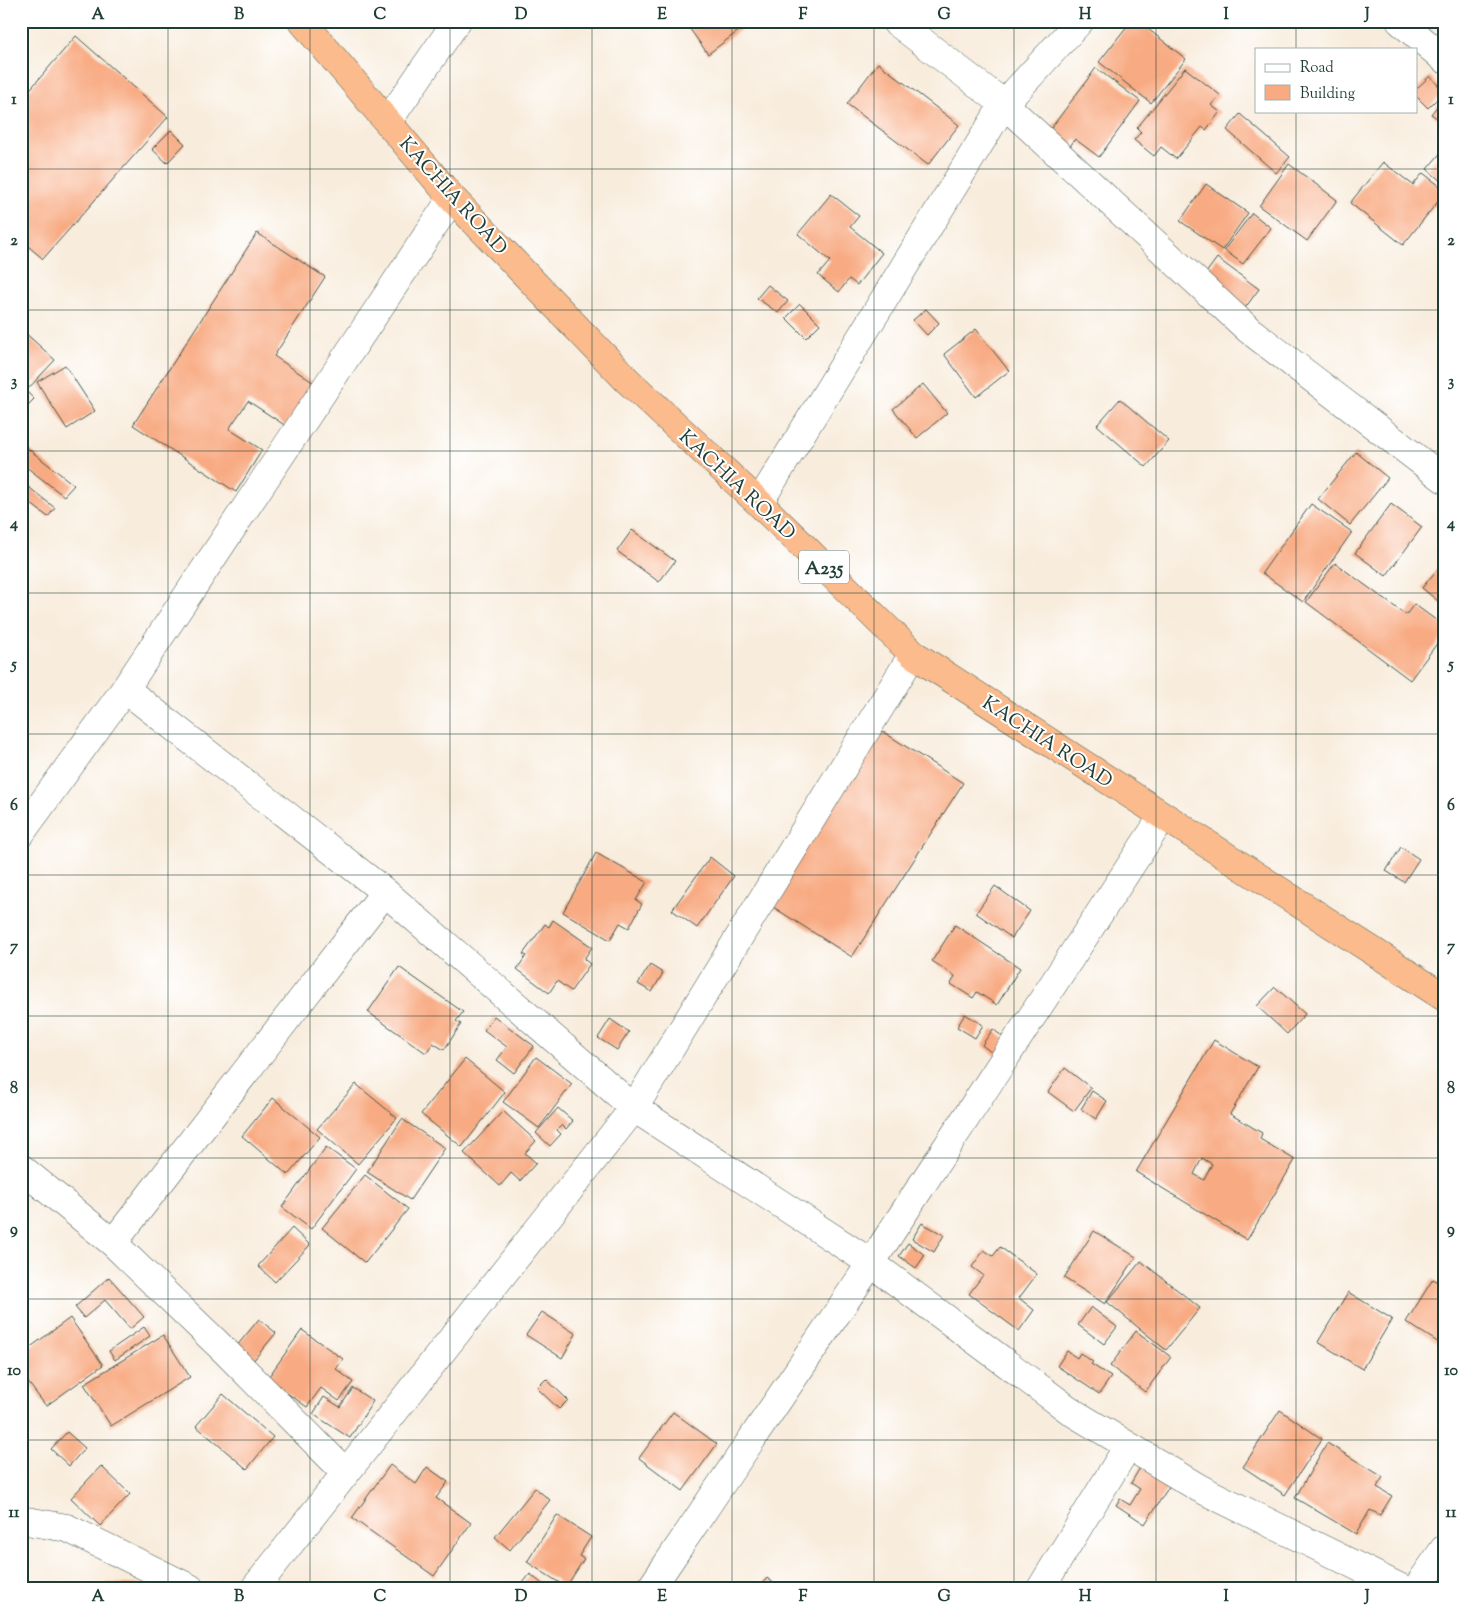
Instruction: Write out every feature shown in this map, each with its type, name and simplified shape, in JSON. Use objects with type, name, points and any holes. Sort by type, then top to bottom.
[{"type":"highway","name":"KACHIA ROAD","points":[[302,21],[452,198],[628,381],[759,503],[913,654],[1444,997]]},
{"type":"street","points":[[388,121],[456,21]]},
{"type":"street","points":[[895,21],[1004,104],[1249,330],[1444,479]]},
{"type":"street","points":[[759,503],[1004,104],[1080,21]]},
{"type":"street","points":[[1400,21],[1444,59]]},
{"type":"street","points":[[21,833],[125,689],[452,198]]},
{"type":"street","points":[[255,1588],[634,1108],[913,654]]},
{"type":"street","points":[[125,689],[384,892],[634,1108],[871,1263],[1072,1412],[1199,1488],[1401,1588]]},
{"type":"street","points":[[651,1588],[871,1263],[1163,816]]},
{"type":"street","points":[[113,1243],[384,892]]},
{"type":"street","points":[[21,1168],[113,1243],[226,1351],[346,1472]]},
{"type":"street","points":[[1041,1588],[1128,1446]]},
{"type":"street","points":[[21,1520],[67,1528],[190,1588]]},
{"type":"street","points":[[1417,1588],[1444,1549]]},
{"type":"building","points":[[684,21],[752,21],[708,54]]},
{"type":"building","points":[[1131,21],[1138,21],[1186,59],[1151,103],[1099,62]]},
{"type":"building","points":[[76,36],[168,117],[43,259],[21,240],[21,90],[26,94]]},
{"type":"building","points":[[878,63],[959,125],[928,165],[847,104]]},
{"type":"building","points":[[1096,68],[1140,101],[1099,157],[1075,139],[1067,151],[1046,135]]},
{"type":"building","points":[[1185,68],[1220,95],[1211,105],[1220,112],[1206,130],[1202,127],[1176,159],[1161,147],[1154,156],[1134,140],[1141,132],[1137,128]]},
{"type":"building","points":[[1430,76],[1444,92],[1428,108],[1418,98],[1418,87]]},
{"type":"building","points":[[1444,98],[1444,123],[1431,114]]},
{"type":"building","points":[[1240,114],[1290,157],[1276,173],[1227,130]]},
{"type":"building","points":[[171,130],[185,144],[167,163],[152,149]]},
{"type":"building","points":[[1444,149],[1444,184],[1427,169]]},
{"type":"building","points":[[1383,162],[1413,185],[1423,173],[1444,189],[1444,194],[1403,245],[1350,203]]},
{"type":"building","points":[[1289,164],[1337,200],[1307,241],[1259,206]]},
{"type":"building","points":[[1206,184],[1248,213],[1222,250],[1180,221]]},
{"type":"building","points":[[831,194],[859,216],[850,227],[882,253],[857,285],[849,279],[839,292],[818,275],[830,261],[798,234]]},
{"type":"building","points":[[1252,213],[1271,228],[1243,264],[1224,250]]},
{"type":"building","points":[[257,233],[325,277],[274,356],[314,383],[286,426],[248,401],[229,429],[262,450],[236,492],[133,425]]},
{"type":"building","points":[[1217,258],[1259,289],[1245,308],[1203,277]]},
{"type":"building","points":[[768,285],[788,301],[778,313],[757,298]]},
{"type":"building","points":[[800,304],[820,324],[806,338],[786,318]]},
{"type":"building","points":[[926,309],[939,323],[927,335],[913,320]]},
{"type":"building","points":[[21,329],[55,360],[26,391],[34,399],[24,409],[21,407]]},
{"type":"building","points":[[976,329],[1009,371],[976,397],[944,354]]},
{"type":"building","points":[[65,365],[95,411],[67,429],[37,382]]},
{"type":"building","points":[[923,384],[947,413],[917,438],[893,409]]},
{"type":"building","points":[[1120,399],[1169,441],[1146,467],[1097,425]]},
{"type":"building","points":[[21,443],[74,485],[64,496],[21,463]]},
{"type":"building","points":[[1356,452],[1388,478],[1350,525],[1318,499]]},
{"type":"building","points":[[21,481],[55,508],[48,517],[21,496]]},
{"type":"building","points":[[1311,504],[1352,532],[1303,602],[1262,573]]},
{"type":"building","points":[[1391,504],[1422,527],[1386,576],[1355,553]]},
{"type":"building","points":[[632,530],[675,561],[659,582],[617,551]]},
{"type":"building","points":[[1444,561],[1444,606],[1422,588]]},
{"type":"building","points":[[1335,563],[1406,615],[1414,604],[1444,626],[1444,634],[1410,680],[1306,602]]},
{"type":"building","points":[[874,726],[963,783],[852,957],[762,900]]},
{"type":"building","points":[[1401,847],[1419,859],[1404,882],[1386,871]]},
{"type":"building","points":[[596,853],[647,882],[636,900],[642,904],[629,928],[620,923],[610,940],[563,912]]},
{"type":"building","points":[[710,857],[734,876],[697,928],[672,910]]},
{"type":"building","points":[[995,886],[1030,911],[1012,938],[976,913]]},
{"type":"building","points":[[553,920],[592,947],[584,959],[590,964],[571,991],[557,981],[549,993],[517,969],[526,956],[523,954],[545,924],[549,927]]},
{"type":"building","points":[[955,925],[1020,968],[997,1005],[977,992],[973,998],[951,984],[955,976],[932,961]]},
{"type":"building","points":[[650,965],[663,973],[652,992],[638,984]]},
{"type":"building","points":[[399,967],[463,1012],[456,1021],[461,1024],[444,1050],[433,1043],[426,1053],[368,1012]]},
{"type":"building","points":[[1275,987],[1305,1014],[1287,1034],[1257,1006]]},
{"type":"building","points":[[965,1014],[983,1025],[975,1038],[957,1027]]},
{"type":"building","points":[[494,1016],[534,1046],[514,1073],[497,1060],[507,1047],[484,1030]]},
{"type":"building","points":[[610,1019],[629,1032],[617,1050],[598,1038]]},
{"type":"building","points":[[993,1029],[1009,1042],[997,1057],[982,1045]]},
{"type":"building","points":[[1214,1040],[1258,1067],[1230,1114],[1262,1133],[1260,1139],[1295,1160],[1247,1240],[1136,1172]],"holes":[[[1202,1158],[1212,1164],[1204,1180],[1194,1174]]]},
{"type":"building","points":[[536,1057],[572,1084],[539,1128],[503,1102]]},
{"type":"building","points":[[465,1059],[505,1092],[462,1147],[421,1114]]},
{"type":"building","points":[[1065,1068],[1091,1088],[1074,1111],[1048,1092]]},
{"type":"building","points":[[356,1084],[397,1118],[358,1164],[317,1129]]},
{"type":"building","points":[[1092,1091],[1107,1101],[1096,1119],[1081,1109]]},
{"type":"building","points":[[273,1098],[320,1137],[288,1175],[242,1136]]},
{"type":"building","points":[[558,1108],[573,1121],[566,1129],[562,1125],[557,1130],[561,1134],[550,1146],[536,1133]]},
{"type":"building","points":[[503,1111],[536,1141],[525,1153],[536,1163],[520,1181],[511,1173],[500,1186],[464,1153]]},
{"type":"building","points":[[402,1119],[445,1148],[410,1200],[367,1172]]},
{"type":"building","points":[[326,1147],[356,1169],[311,1229],[282,1207]]},
{"type":"building","points":[[365,1175],[408,1209],[365,1263],[322,1228]]},
{"type":"building","points":[[922,1223],[944,1235],[934,1252],[912,1239]]},
{"type":"building","points":[[292,1228],[310,1245],[275,1282],[258,1266]]},
{"type":"building","points":[[1094,1231],[1136,1257],[1105,1304],[1064,1278]]},
{"type":"building","points":[[908,1243],[925,1255],[916,1268],[899,1256]]},
{"type":"building","points":[[1000,1247],[1037,1274],[1019,1298],[1034,1310],[1019,1331],[969,1294],[983,1275],[972,1267],[984,1250],[993,1256]]},
{"type":"building","points":[[1141,1261],[1200,1308],[1166,1350],[1107,1302]]},
{"type":"building","points":[[109,1277],[144,1317],[130,1329],[105,1300],[84,1318],[75,1307]]},
{"type":"building","points":[[1433,1279],[1444,1285],[1444,1346],[1406,1322]]},
{"type":"building","points":[[1348,1292],[1392,1319],[1362,1369],[1318,1342]]},
{"type":"building","points":[[1091,1307],[1117,1327],[1104,1344],[1078,1325]]},
{"type":"building","points":[[542,1312],[576,1334],[562,1358],[526,1335]]},
{"type":"building","points":[[70,1318],[103,1365],[46,1406],[21,1373],[21,1354]]},
{"type":"building","points":[[259,1319],[276,1333],[248,1367],[231,1353]]},
{"type":"building","points":[[144,1327],[150,1336],[115,1360],[109,1351]]},
{"type":"building","points":[[302,1330],[343,1359],[336,1369],[353,1382],[339,1401],[321,1388],[307,1407],[267,1379]]},
{"type":"building","points":[[1136,1331],[1171,1357],[1145,1392],[1110,1366]]},
{"type":"building","points":[[163,1335],[190,1377],[111,1426],[84,1384]]},
{"type":"building","points":[[1067,1351],[1077,1358],[1080,1353],[1093,1362],[1091,1364],[1111,1377],[1099,1394],[1057,1366]]},
{"type":"building","points":[[546,1379],[568,1400],[559,1409],[537,1388]]},
{"type":"building","points":[[353,1388],[373,1401],[350,1438],[313,1414],[324,1397],[340,1407]]},
{"type":"building","points":[[223,1394],[273,1437],[247,1469],[196,1426]]},
{"type":"building","points":[[1280,1410],[1322,1439],[1285,1495],[1243,1467]]},
{"type":"building","points":[[673,1412],[717,1444],[683,1491],[639,1458]]},
{"type":"building","points":[[67,1432],[85,1448],[69,1466],[51,1449]]},
{"type":"building","points":[[1327,1443],[1383,1477],[1377,1487],[1392,1496],[1380,1515],[1370,1510],[1356,1534],[1295,1498]]},
{"type":"building","points":[[390,1465],[416,1484],[427,1467],[448,1482],[436,1498],[471,1523],[434,1576],[352,1518]]},
{"type":"building","points":[[101,1466],[130,1494],[100,1526],[71,1498]]},
{"type":"building","points":[[1141,1466],[1170,1485],[1145,1524],[1116,1505],[1120,1499],[1130,1505],[1140,1489],[1131,1483]]},
{"type":"building","points":[[535,1488],[550,1500],[510,1550],[495,1537]]},
{"type":"building","points":[[557,1515],[591,1537],[579,1556],[584,1559],[566,1587],[527,1562]]},
{"type":"building","points":[[530,1574],[547,1588],[519,1588]]},
{"type":"building","points":[[767,1578],[780,1588],[760,1588]]},
{"type":"building","points":[[106,1583],[168,1586],[167,1588],[106,1588]]}]
